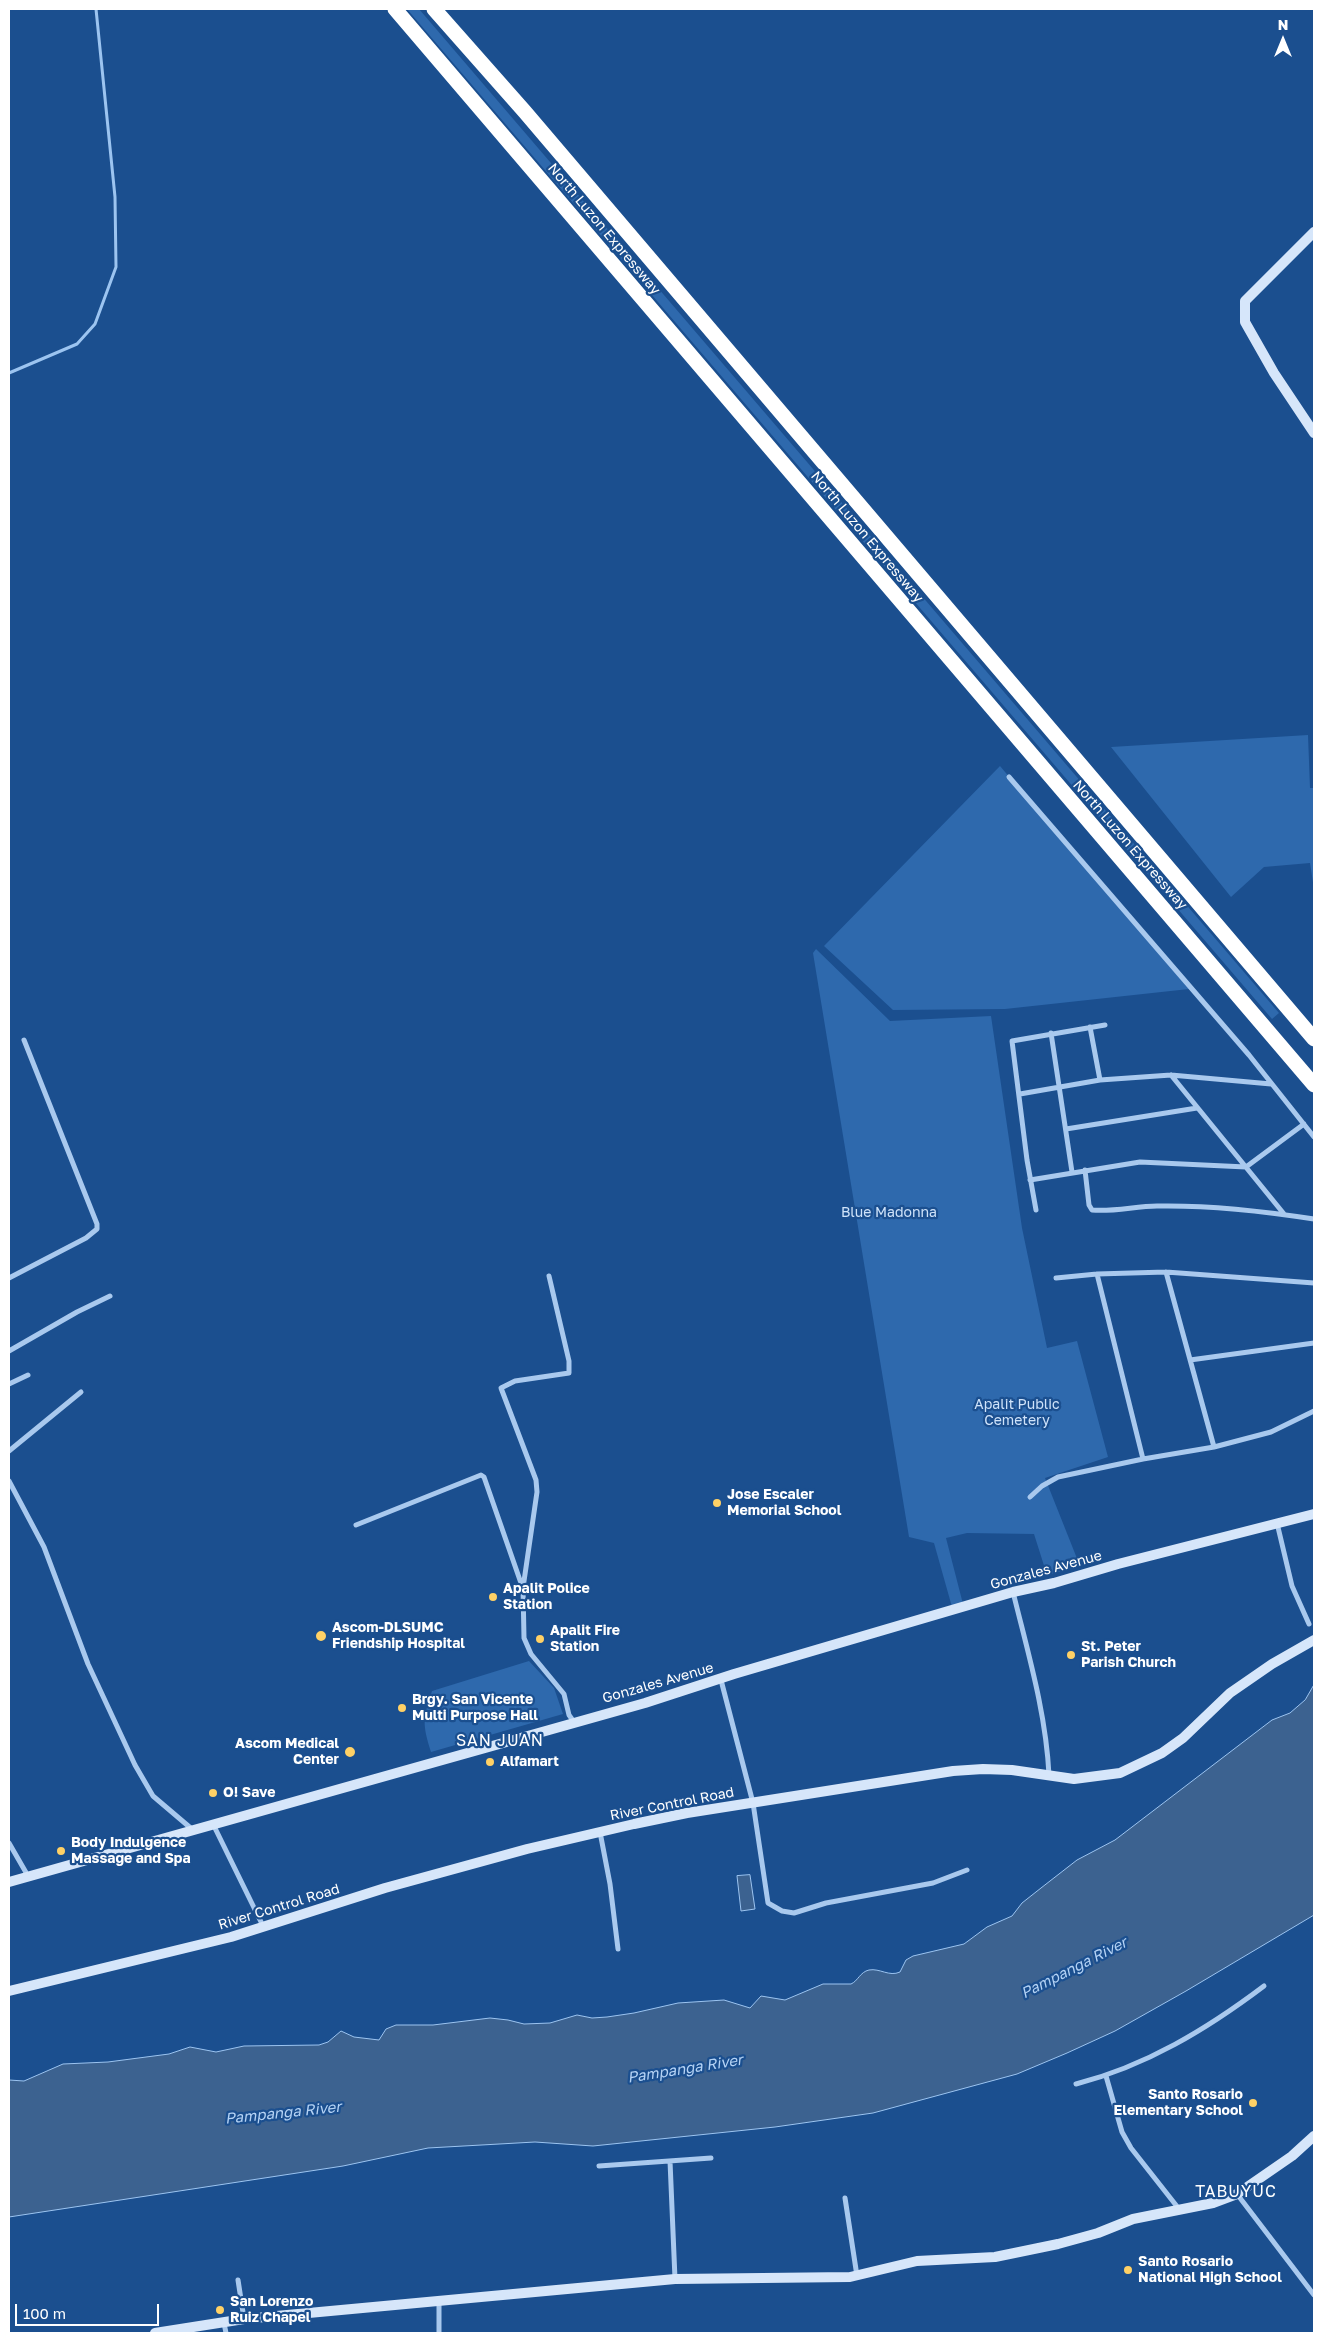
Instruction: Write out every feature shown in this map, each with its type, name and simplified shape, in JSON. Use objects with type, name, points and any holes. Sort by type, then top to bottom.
[{"type":"highway","name":"North Luzon Expressway","points":[[395,9],[1314,1085]]},
{"type":"highway","name":"North Luzon Expressway","points":[[434,9],[525,112],[1314,1039]]},
{"type":"street","points":[[1314,232],[1245,302],[1245,322],[1274,373],[1314,433]]},
{"type":"street","points":[[1009,777],[1314,1137]]},
{"type":"street","points":[[1036,1210],[1030,1180],[1012,1040],[1106,1025]]},
{"type":"street","points":[[1090,1027],[1100,1080]]},
{"type":"street","points":[[1051,1033],[1072,1172]]},
{"type":"street","points":[[9,1278],[86,1238],[97,1229],[97,1224],[24,1040]]},
{"type":"street","points":[[1020,1094],[1100,1080],[1171,1075],[1271,1084]]},
{"type":"street","points":[[1171,1075],[1284,1214]]},
{"type":"street","points":[[1066,1129],[1197,1108]]},
{"type":"street","points":[[1030,1180],[1140,1162],[1246,1167],[1304,1124]]},
{"type":"street","points":[[1086,1170],[1089,1204],[1092,1210],[1156,1206],[1284,1214],[1314,1219]]},
{"type":"street","points":[[1166,1272],[1214,1447]]},
{"type":"street","points":[[1056,1278],[1097,1274],[1166,1272],[1314,1283]]},
{"type":"street","points":[[1097,1274],[1143,1459]]},
{"type":"street","points":[[549,1276],[569,1361],[569,1374],[515,1381],[501,1388],[536,1480],[537,1492],[523,1588],[524,1638],[530,1654],[564,1694],[569,1715],[574,1722]]},
{"type":"street","points":[[9,1351],[77,1312],[110,1296]]},
{"type":"street","points":[[1190,1360],[1314,1343]]},
{"type":"street","points":[[9,1384],[28,1375]]},
{"type":"street","points":[[9,1450],[81,1392]]},
{"type":"street","points":[[1030,1496],[1042,1486],[1058,1477],[1143,1459],[1214,1447],[1271,1432],[1314,1411]]},
{"type":"street","points":[[356,1525],[481,1475],[484,1477],[523,1588]]},
{"type":"street","points":[[9,1481],[44,1547],[88,1664],[135,1765],[153,1796],[194,1830]]},
{"type":"street","name":"Gonzales Avenue","points":[[9,1882],[721,1680],[734,1674],[1012,1592],[1054,1583],[1118,1564],[1314,1514]]},
{"type":"street","points":[[1277,1523],[1292,1586],[1309,1624]]},
{"type":"street","points":[[1012,1592],[1036,1686],[1047,1742],[1049,1776]]},
{"type":"street","name":"River Control Road","points":[[9,1991],[231,1937],[385,1888],[528,1849],[687,1813],[954,1771],[1012,1770],[1074,1779],[1120,1773],[1162,1753],[1183,1738],[1230,1693],[1272,1664],[1314,1640]]},
{"type":"street","points":[[721,1680],[728,1700],[753,1803],[768,1903],[782,1911],[794,1913],[826,1903],[933,1883],[968,1870]]},
{"type":"street","points":[[213,1824],[264,1926]]},
{"type":"street","points":[[600,1832],[610,1884],[618,1950]]},
{"type":"street","points":[[9,1843],[28,1876]]},
{"type":"street","points":[[1076,2084],[1106,2076],[1139,2062],[1221,2018],[1264,1986]]},
{"type":"street","points":[[1106,2076],[1122,2132],[1131,2148],[1179,2209]]},
{"type":"street","points":[[155,2333],[244,2319],[439,2302],[674,2278],[774,2279],[857,2276],[917,2261],[995,2257],[1098,2233],[1133,2219],[1213,2203],[1237,2194],[1292,2156],[1314,2136]]},
{"type":"street","points":[[599,2166],[711,2158]]},
{"type":"street","points":[[670,2161],[674,2278]]},
{"type":"street","points":[[1237,2194],[1314,2295]]},
{"type":"street","points":[[845,2198],[857,2276]]},
{"type":"street","points":[[238,2280],[244,2319]]},
{"type":"street","points":[[439,2302],[439,2333]]},
{"type":"street","points":[[224,2322],[226,2333]]},
{"type":"green space","points":[[407,9],[419,9],[1279,1013],[1272,1019]]},
{"type":"green space","points":[[1308,735],[1310,788],[1314,788],[1314,889],[1310,863],[1264,867],[1231,897],[1111,747]]},
{"type":"green space","points":[[1000,766],[1189,989],[1005,1009],[893,1010],[824,946]]},
{"type":"green space","name":"Apalit Public Cemetery","points":[[816,949],[890,1021],[991,1016],[1022,1228],[1047,1348],[1077,1341],[1108,1457],[1045,1478],[1080,1566],[1047,1575],[1034,1534],[967,1533],[946,1538],[963,1604],[952,1607],[934,1543],[909,1537],[813,953]]},
{"type":"green space","points":[[529,1661],[554,1688],[563,1714],[431,1752],[425,1721],[432,1691]]},
{"type":"water","name":"Pampanga River","points":[[1314,1685],[1314,1915],[1115,2031],[1017,2074],[873,2113],[775,2127],[593,2146],[535,2142],[428,2148],[343,2166],[9,2217],[9,2080],[24,2081],[63,2064],[108,2062],[169,2054],[190,2047],[216,2052],[244,2046],[319,2045],[328,2042],[341,2031],[354,2037],[379,2040],[386,2029],[396,2025],[433,2025],[490,2018],[524,2024],[550,2023],[577,2015],[592,2018],[607,2017],[678,2003],[724,2000],[750,2008],[761,1996],[785,2000],[823,1984],[851,1984],[869,1970],[888,1973],[900,1972],[906,1960],[913,1956],[964,1944],[987,1927],[1012,1916],[1022,1903],[1077,1860],[1115,1840],[1272,1720],[1290,1713],[1305,1700]]},
{"type":"water","points":[[750,1875],[755,1909],[741,1911],[737,1876]]},
{"type":"waterway","points":[[9,373],[77,344],[95,324],[116,267],[115,197],[96,9]]},
{"type":"place","name":"Jose Escaler Memorial School","points":[[717,1503]]},
{"type":"place","name":"Apalit Police Station","points":[[493,1597]]},
{"type":"place","name":"Ascom-DLSUMC Friendship Hospital","points":[[321,1636]]},
{"type":"place","name":"Apalit Fire Station","points":[[540,1639]]},
{"type":"place","name":"St. Peter Parish Church","points":[[1071,1655]]},
{"type":"place","name":"Brgy. San Vicente Multi Purpose Hall","points":[[402,1708]]},
{"type":"place","name":"Ascom Medical Center","points":[[350,1752]]},
{"type":"place","name":"Alfamart","points":[[490,1762]]},
{"type":"place","name":"O! Save","points":[[213,1793]]},
{"type":"place","name":"Body Indulgence Massage and Spa","points":[[61,1851]]},
{"type":"place","name":"Santo Rosario Elementary School","points":[[1253,2103]]},
{"type":"place","name":"Santo Rosario National High School","points":[[1128,2270]]},
{"type":"place","name":"San Lorenzo Ruiz Chapel","points":[[220,2310]]},
{"type":"district","name":"SAN JUAN","points":[[500,1741]]},
{"type":"district","name":"TABUYUC","points":[[1236,2192]]},
{"type":"park label","name":"Blue Madonna","points":[[889,1213]]}]
